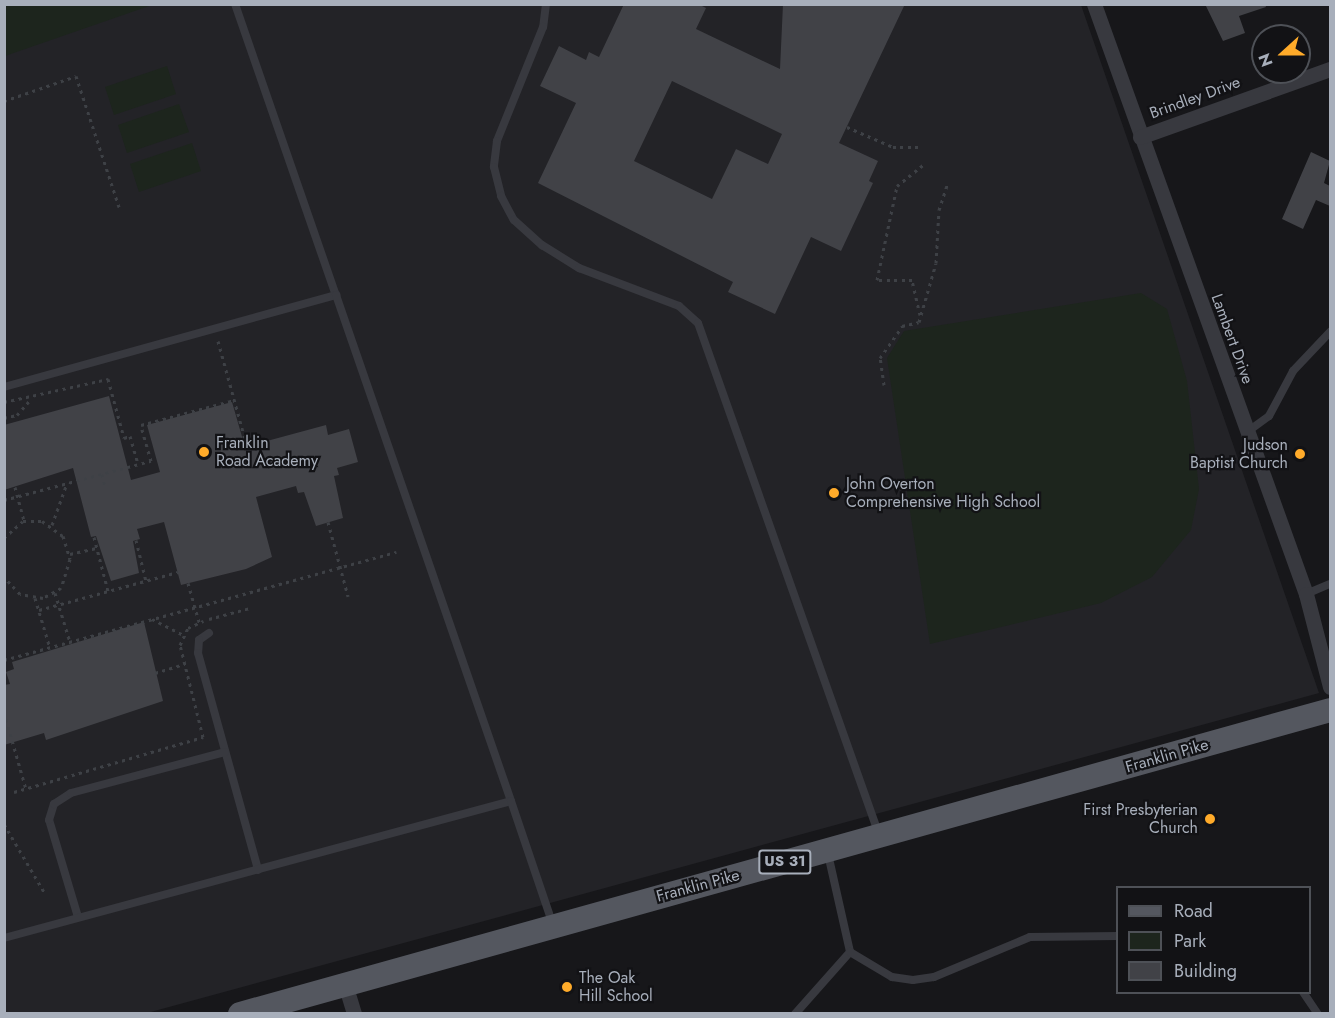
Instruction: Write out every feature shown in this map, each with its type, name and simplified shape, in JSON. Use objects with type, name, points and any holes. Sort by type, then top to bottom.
[{"type":"main road","name":"Franklin Pike","points":[[240,1014],[1330,710]]},
{"type":"street","name":"Lambert Drive","points":[[1094,4],[1306,594],[1330,687]]},
{"type":"street","name":"Brindley Drive","points":[[1140,137],[1330,69]]},
{"type":"street","points":[[345,984],[354,1014]]},
{"type":"lane","points":[[235,4],[553,926]]},
{"type":"lane","points":[[546,4],[497,141],[494,167],[501,196],[514,220],[542,245],[579,268],[679,306],[698,323],[879,837]]},
{"type":"lane","points":[[4,387],[336,295]]},
{"type":"lane","points":[[1247,432],[1269,416],[1293,371],[1330,332]]},
{"type":"lane","points":[[1306,594],[1330,584]]},
{"type":"lane","points":[[209,633],[199,640],[198,653],[258,870]]},
{"type":"lane","points":[[78,917],[49,820],[54,804],[71,793],[225,752]]},
{"type":"lane","points":[[4,938],[511,801]]},
{"type":"lane","points":[[827,851],[850,952],[892,977],[913,980],[934,977],[1030,937],[1116,936]]},
{"type":"lane","points":[[795,1014],[850,952]]},
{"type":"lane","points":[[1305,994],[1318,1014]]},
{"type":"path","points":[[4,101],[76,76],[119,207]]},
{"type":"path","points":[[847,127],[893,147],[919,147]]},
{"type":"path","points":[[920,317],[912,280],[877,280],[897,186],[923,165]]},
{"type":"path","points":[[884,385],[880,358],[902,326],[920,317],[936,263],[939,210],[946,185]]},
{"type":"path","points":[[215,329],[247,446]]},
{"type":"path","points":[[4,402],[108,379],[124,438],[130,436],[138,464]]},
{"type":"path","points":[[4,418],[17,415],[31,399]]},
{"type":"path","points":[[4,500],[151,460],[141,425],[234,400]]},
{"type":"path","points":[[148,450],[154,448]]},
{"type":"path","points":[[102,474],[105,487]]},
{"type":"path","points":[[52,525],[67,483]]},
{"type":"path","points":[[15,487],[24,521]]},
{"type":"path","points":[[4,538],[24,521],[52,525]]},
{"type":"path","points":[[328,522],[348,596]]},
{"type":"path","points":[[4,577],[15,591],[35,598],[55,593],[68,577],[70,554],[52,525]]},
{"type":"path","points":[[93,537],[108,591]]},
{"type":"path","points":[[136,540],[146,581]]},
{"type":"path","points":[[70,554],[96,548]]},
{"type":"path","points":[[4,660],[396,552]]},
{"type":"path","points":[[39,610],[178,572]]},
{"type":"path","points":[[188,583],[199,622]]},
{"type":"path","points":[[55,593],[70,642]]},
{"type":"path","points":[[35,598],[50,648]]},
{"type":"path","points":[[183,635],[199,622],[250,608]]},
{"type":"path","points":[[152,619],[183,635]]},
{"type":"path","points":[[14,792],[201,739],[185,664],[183,635]]},
{"type":"path","points":[[155,673],[185,664]]},
{"type":"path","points":[[4,712],[26,789]]},
{"type":"path","points":[[4,824],[44,892]]},
{"type":"shaded area","name":"John Overton Comprehensive High School","points":[[5,5],[1081,5],[1319,693],[147,1013],[5,1014]]},
{"type":"green space","points":[[5,4],[152,4],[152,5],[5,56]]},
{"type":"green space","points":[[167,66],[176,94],[114,115],[105,87]]},
{"type":"green space","points":[[179,104],[189,132],[127,153],[118,125]]},
{"type":"green space","points":[[192,143],[201,171],[139,192],[130,164]]},
{"type":"green space","points":[[1141,293],[1167,309],[1187,381],[1199,489],[1191,530],[1152,577],[1101,603],[930,644],[887,358],[904,331]]},
{"type":"building","points":[[624,4],[698,4],[706,8],[696,29],[780,69],[783,4],[905,4],[839,143],[878,161],[869,181],[873,183],[841,251],[811,237],[775,314],[728,292],[733,282],[538,183],[576,103],[540,86],[559,46],[586,60],[589,52],[599,57]],"holes":[[[672,81],[782,134],[768,164],[736,149],[712,199],[634,161]]]},
{"type":"building","points":[[1205,4],[1265,4],[1266,7],[1239,16],[1245,33],[1223,41]]},
{"type":"building","points":[[1311,152],[1330,161],[1324,183],[1330,186],[1330,206],[1316,200],[1303,229],[1282,219]]},
{"type":"building","points":[[109,396],[131,480],[160,472],[147,425],[232,402],[245,447],[326,425],[328,435],[349,429],[358,462],[337,468],[339,475],[334,476],[343,518],[316,526],[304,492],[298,493],[296,486],[256,497],[272,557],[246,569],[181,585],[164,522],[137,529],[140,539],[133,541],[139,573],[111,581],[96,536],[91,537],[73,468],[4,490],[4,425]]},
{"type":"building","points":[[144,622],[163,701],[46,740],[44,733],[4,745],[4,685],[10,684],[6,672],[14,669],[12,662]]},
{"type":"place","name":"Franklin Road Academy","points":[[204,452]]},
{"type":"place","name":"Judson Baptist Church","points":[[1300,454]]},
{"type":"place","name":"John Overton Comprehensive High School","points":[[834,493]]},
{"type":"place","name":"First Presbyterian Church","points":[[1210,819]]},
{"type":"place","name":"The Oak Hill School","points":[[567,987]]}]
